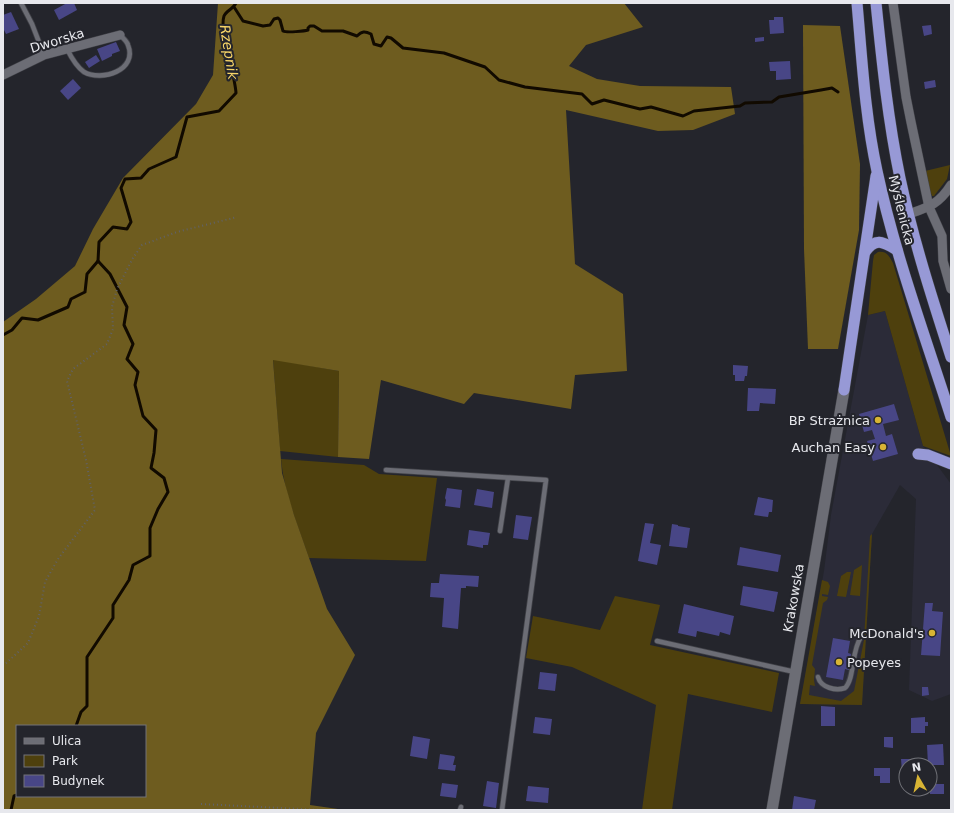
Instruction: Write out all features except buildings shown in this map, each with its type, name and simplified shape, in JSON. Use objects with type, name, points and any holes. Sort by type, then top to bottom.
[{"type":"highway","name":"Myślenicka","points":[[857,3],[867,106],[877,169],[897,250],[951,417]]},
{"type":"highway","name":"Myślenicka","points":[[876,3],[887,104],[908,214],[921,262],[951,357]]},
{"type":"highway","points":[[844,390],[877,169]]},
{"type":"highway","points":[[865,252],[876,242],[886,244],[897,250]]},
{"type":"highway","points":[[918,454],[928,455],[951,464]]},
{"type":"street","points":[[893,3],[906,97],[922,179],[930,207],[940,230],[943,261],[951,289]]},
{"type":"street","name":"Dworska","points":[[3,75],[44,55],[120,35]]},
{"type":"street","points":[[908,214],[930,207],[937,202],[951,185]]},
{"type":"street","name":"Krakowska","points":[[772,810],[844,390]]},
{"type":"lane","points":[[21,3],[32,24],[44,55]]},
{"type":"lane","points":[[67,50],[74,61],[84,71],[95,76],[108,74],[122,69],[128,63],[130,55],[128,44],[120,35]]},
{"type":"lane","points":[[386,470],[546,480],[502,810]]},
{"type":"lane","points":[[500,531],[508,478]]},
{"type":"lane","points":[[818,678],[824,686],[842,689],[846,688],[849,681],[856,646],[861,637]]},
{"type":"lane","points":[[657,641],[795,672]]},
{"type":"path","points":[[3,666],[28,642],[39,616],[45,582],[58,559],[95,510],[86,460],[67,381],[73,369],[107,344],[113,329],[112,307],[117,289],[133,258],[142,245],[177,232],[237,217]]},
{"type":"path","points":[[201,804],[321,810]]},
{"type":"shaded area","points":[[218,3],[624,3],[643,27],[586,45],[569,66],[597,79],[640,86],[731,87],[735,114],[693,130],[658,131],[566,110],[575,264],[623,294],[627,371],[575,375],[571,409],[474,393],[464,404],[381,380],[369,459],[338,457],[339,371],[273,360],[282,473],[294,515],[327,609],[355,655],[316,733],[310,805],[345,810],[3,810],[3,322],[36,299],[75,266],[93,229],[123,178],[196,104],[213,75]]},
{"type":"shaded area","points":[[803,25],[840,26],[860,164],[859,230],[838,349],[808,349],[804,249]]},
{"type":"shaded area","points":[[885,311],[923,446],[951,484],[951,694],[932,701],[909,690],[916,499],[900,485],[872,534],[862,705],[800,704],[824,571],[831,515],[868,315]]},
{"type":"green space","points":[[950,165],[947,179],[934,196],[932,196],[927,184],[925,171]]},
{"type":"green space","points":[[878,252],[886,253],[893,263],[951,456],[923,446],[885,311],[868,315],[873,261],[874,255]]},
{"type":"green space","points":[[273,359],[339,371],[338,457],[280,451]]},
{"type":"green space","points":[[281,459],[364,465],[379,474],[437,478],[426,561],[309,558],[288,497]]},
{"type":"green space","points":[[872,534],[862,705],[800,704],[822,580],[828,582],[830,586],[828,595],[822,594],[822,596],[828,597],[823,603],[812,665],[815,669],[815,686],[810,685],[809,695],[841,701],[854,691],[864,640],[870,536]]},
{"type":"green space","points":[[862,565],[860,596],[850,595],[854,570]]},
{"type":"green space","points":[[847,572],[851,572],[846,597],[837,596],[841,576]]},
{"type":"green space","points":[[615,596],[660,605],[650,645],[779,673],[772,712],[688,694],[672,810],[642,810],[656,705],[572,667],[526,658],[533,616],[600,630]]},
{"type":"waterway","name":"Rzepnik","points":[[3,335],[12,330],[22,318],[38,320],[68,307],[71,299],[85,292],[87,274],[98,261],[99,242],[113,227],[127,229],[131,222],[121,188],[125,179],[141,178],[149,169],[176,157],[187,117],[219,111],[236,93],[225,42],[223,23],[225,14],[236,3]]},
{"type":"waterway","points":[[234,7],[243,21],[263,26],[270,25],[274,19],[278,18],[283,31],[285,32],[308,30],[310,26],[314,26],[322,31],[343,31],[357,36],[362,32],[365,32],[371,34],[374,44],[381,46],[387,37],[391,38],[403,48],[444,53],[485,67],[499,80],[525,87],[582,94],[592,104],[604,100],[640,109],[651,107],[683,116],[694,111],[740,106],[745,103],[772,102],[779,97],[832,88],[838,92]]},
{"type":"waterway","points":[[76,725],[81,712],[87,706],[87,657],[113,618],[113,605],[129,580],[133,565],[150,556],[150,528],[158,509],[168,492],[164,478],[151,468],[156,430],[143,416],[135,385],[138,372],[127,359],[133,344],[124,325],[127,307],[110,274],[98,261]]},
{"type":"waterway","points":[[11,810],[14,796],[16,795]]},
{"type":"place","name":"BP Strażnica","points":[[878,420]]},
{"type":"place","name":"Auchan Easy","points":[[883,447]]},
{"type":"place","name":"McDonald's","points":[[932,633]]},
{"type":"place","name":"Popeyes","points":[[839,662]]}]
